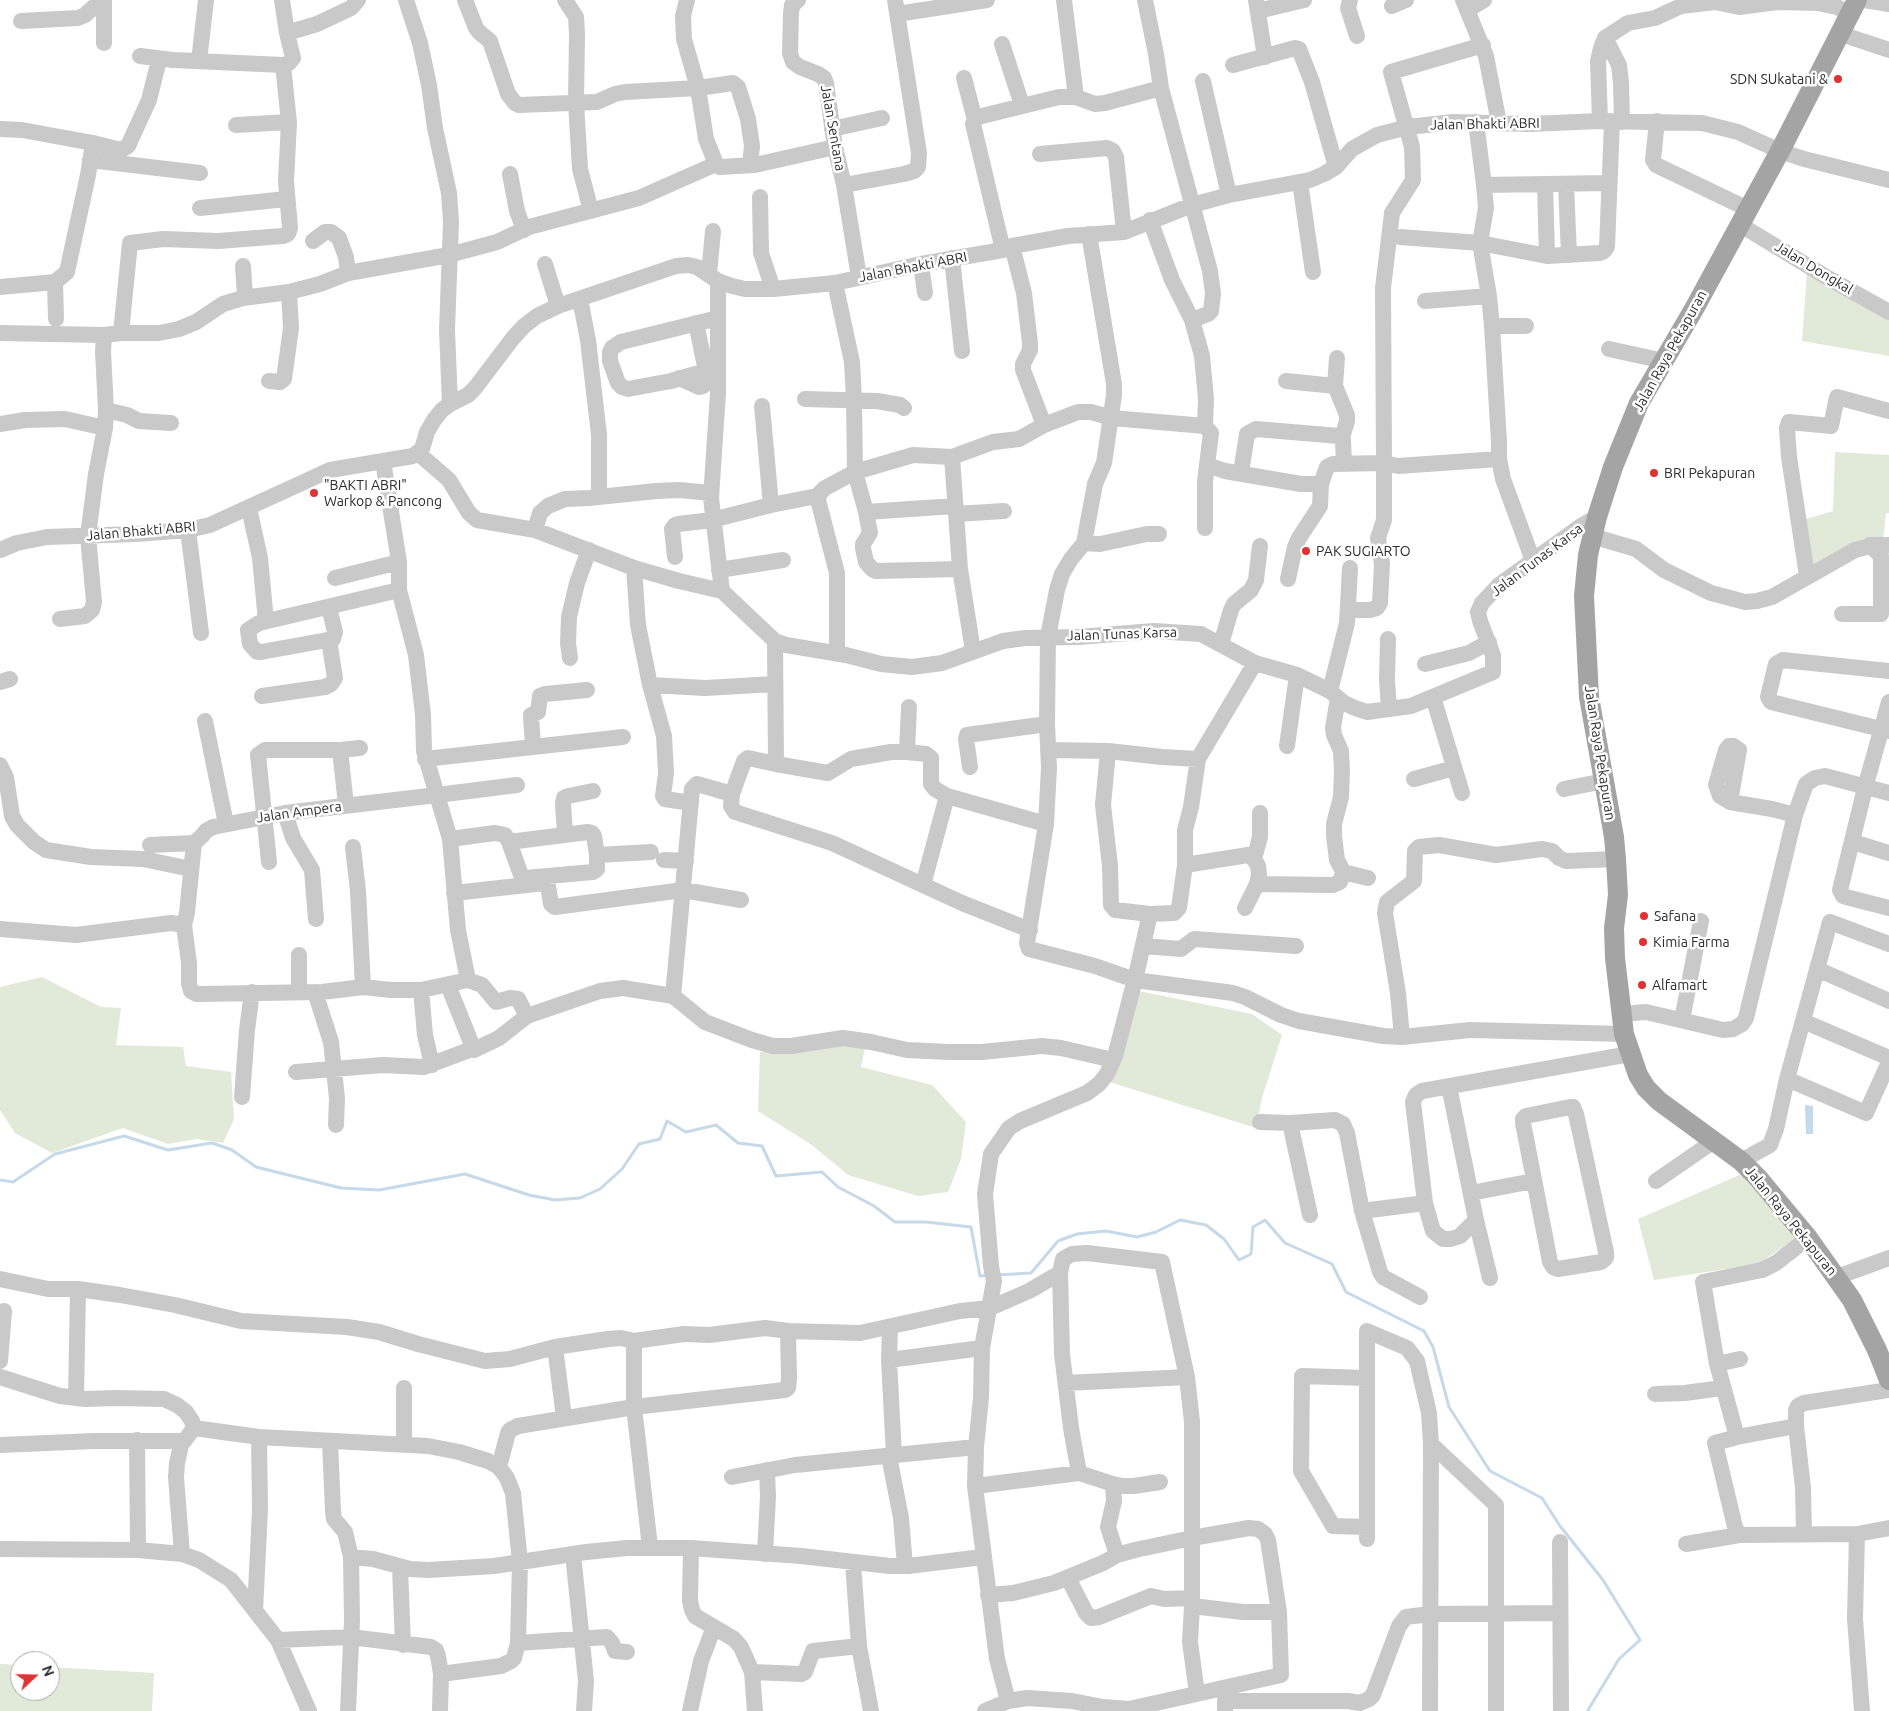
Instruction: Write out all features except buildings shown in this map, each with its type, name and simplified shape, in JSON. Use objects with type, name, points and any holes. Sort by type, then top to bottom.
[{"type":"main road","name":"Jalan Raya Pekapuran","points":[[1857,5],[1780,151],[1694,309],[1640,403],[1627,430],[1595,527],[1586,569],[1584,596],[1589,698],[1614,837],[1616,859],[1618,895],[1614,928],[1615,958],[1624,1034],[1638,1075],[1646,1088],[1658,1101],[1741,1161],[1808,1238],[1837,1277],[1864,1322],[1889,1380]]},
{"type":"street","points":[[199,61],[206,0]]},
{"type":"street","points":[[140,56],[159,60],[283,64],[291,62],[294,58],[286,33],[282,0]]},
{"type":"street","points":[[286,33],[317,24],[351,8],[358,0]]},
{"type":"street","points":[[406,0],[420,43],[429,85],[435,128],[450,193],[451,222],[447,330],[450,404]]},
{"type":"street","points":[[465,0],[476,28],[490,41],[512,101],[519,105],[576,103],[600,101],[615,94],[625,92],[735,84],[738,87],[748,119],[752,146],[750,165]]},
{"type":"street","points":[[565,0],[576,17],[576,103],[580,169],[591,212]]},
{"type":"street","points":[[686,0],[683,16],[684,39],[698,88],[706,139],[716,164],[720,167],[750,165],[835,147]]},
{"type":"street","name":"Jalan Sentana","points":[[798,0],[792,5],[790,14],[790,53],[793,62],[824,78],[859,277]]},
{"type":"street","points":[[844,185],[914,171],[918,167],[920,153],[896,7],[987,0]]},
{"type":"street","points":[[1064,0],[1076,97]]},
{"type":"street","points":[[1145,0],[1161,88],[1210,271],[1213,293],[1212,306],[1208,314],[1192,320]]},
{"type":"street","points":[[1265,57],[1257,6],[1304,0]]},
{"type":"street","points":[[1350,0],[1348,8],[1357,36]]},
{"type":"street","points":[[1484,0],[1465,5],[1483,45],[1489,65],[1499,123]]},
{"type":"street","points":[[21,21],[78,18],[86,15],[96,5],[104,1],[104,43]]},
{"type":"street","points":[[1611,122],[1598,61],[1605,38],[1628,23],[1655,18],[1681,6],[1700,2],[1716,2],[1738,7],[1777,2],[1818,3],[1837,7],[1889,4]]},
{"type":"street","points":[[1841,34],[1889,50]]},
{"type":"street","points":[[1400,236],[1480,243],[1547,256],[1600,253],[1606,247],[1611,122],[1621,83],[1619,65],[1605,38]]},
{"type":"street","points":[[1002,44],[1022,105]]},
{"type":"street","points":[[1348,610],[1370,610],[1378,608],[1380,603],[1382,564],[1378,538],[1384,520],[1383,288],[1392,213],[1413,180],[1412,147],[1408,127],[1391,72],[1483,45]]},
{"type":"street","points":[[1233,65],[1295,48],[1299,49],[1312,82],[1336,167]]},
{"type":"street","points":[[0,129],[22,130],[93,142],[120,150],[128,146],[149,100],[159,60]]},
{"type":"street","points":[[60,619],[85,616],[92,610],[94,602],[88,536],[96,474],[105,428],[103,352],[113,334],[130,243],[163,238],[218,241],[288,234],[290,228],[286,199],[286,181],[290,122],[283,64]]},
{"type":"street","points":[[964,78],[975,120],[973,124],[1008,248],[1024,293],[1030,350],[1023,364],[1023,370],[1044,425]]},
{"type":"street","points":[[1204,80],[1229,195]]},
{"type":"street","points":[[975,120],[978,117],[1059,97],[1076,97],[1096,104],[1161,88]]},
{"type":"street","points":[[832,129],[882,118]]},
{"type":"street","name":"Jalan Bhakti ABRI","points":[[0,550],[17,543],[47,537],[188,530],[210,525],[330,470],[418,453],[422,449],[427,432],[434,420],[450,404],[468,396],[513,338],[537,316],[558,306],[676,266],[697,266],[714,278],[745,289],[773,289],[835,283],[921,264],[1008,248],[1089,234],[1124,232],[1150,220],[1192,205],[1229,195],[1300,182],[1324,174],[1336,167],[1352,149],[1367,140],[1391,131],[1437,123],[1530,124],[1657,121],[1720,126],[1753,138],[1780,151],[1889,180]]},
{"type":"street","name":"Jalan Dongkal","points":[[1657,121],[1653,160],[1656,165],[1744,216],[1828,278],[1889,312]]},
{"type":"street","points":[[236,125],[290,122]]},
{"type":"street","points":[[1476,122],[1486,208],[1480,243],[1492,326],[1499,459],[1503,479],[1533,561]]},
{"type":"street","points":[[0,287],[55,282],[67,272],[93,142]]},
{"type":"street","points":[[1040,154],[1107,148],[1113,151],[1116,157],[1124,232]]},
{"type":"street","points":[[90,160],[200,173]]},
{"type":"street","points":[[0,333],[150,334],[180,329],[196,322],[223,304],[245,297],[289,292],[320,284],[348,273],[449,255],[497,242],[524,230],[639,198],[716,164]]},
{"type":"street","points":[[510,174],[517,211],[524,230]]},
{"type":"street","points":[[1300,182],[1313,272]]},
{"type":"street","points":[[1484,184],[1608,183]]},
{"type":"street","points":[[1566,184],[1569,255]]},
{"type":"street","points":[[1545,185],[1547,256]]},
{"type":"street","points":[[760,197],[761,253],[773,289]]},
{"type":"street","points":[[200,208],[286,199]]},
{"type":"street","points":[[1150,220],[1172,280],[1192,320],[1202,356],[1206,399],[1205,426],[1211,433],[1205,482],[1205,528]]},
{"type":"street","points":[[713,231],[714,278],[718,318],[718,393],[711,493],[712,520],[722,591]]},
{"type":"street","points":[[313,241],[325,232],[330,232],[339,238],[346,257],[348,273]]},
{"type":"street","points":[[1089,234],[1114,384],[1112,418],[1104,463],[1095,484],[1084,543],[1062,574],[1048,637],[1046,824],[1027,943],[1029,949],[1095,966],[1135,980],[1233,993],[1281,1015],[1299,1021],[1383,1036],[1402,1038],[1470,1030],[1624,1034]]},
{"type":"street","points":[[952,258],[962,351]]},
{"type":"street","points":[[545,264],[558,306]]},
{"type":"street","points":[[921,264],[925,293]]},
{"type":"street","points":[[243,266],[245,297]]},
{"type":"street","points":[[55,282],[56,319]]},
{"type":"street","points":[[835,283],[852,362],[855,472],[870,533],[863,544],[866,562],[876,571],[960,568]]},
{"type":"street","points":[[269,381],[280,382],[284,379],[291,328],[289,292]]},
{"type":"street","points":[[1425,301],[1489,296]]},
{"type":"street","points":[[580,299],[588,340],[599,435],[599,497]]},
{"type":"street","points":[[696,324],[706,371],[628,389],[618,383],[610,361],[610,352],[612,348],[621,342],[718,318]]},
{"type":"street","points":[[1492,326],[1526,326]]},
{"type":"street","points":[[1609,348],[1664,361]]},
{"type":"street","points":[[1336,358],[1335,386],[1347,415],[1342,438],[1344,444],[1344,464]]},
{"type":"street","points":[[1286,382],[1335,386]]},
{"type":"street","points":[[1806,576],[1789,456],[1787,428],[1789,422],[1791,420],[1830,427],[1836,398],[1889,411]]},
{"type":"street","points":[[805,399],[854,400],[895,404],[904,408]]},
{"type":"street","points":[[762,406],[771,505]]},
{"type":"street","points":[[106,410],[139,420],[171,423]]},
{"type":"street","points":[[675,557],[672,528],[674,525],[712,520],[817,496],[825,488],[855,472],[913,455],[952,457],[993,442],[1019,439],[1044,425],[1078,412],[1090,412],[1112,418],[1205,426]]},
{"type":"street","points":[[0,424],[25,420],[65,419],[105,428]]},
{"type":"street","points":[[1241,473],[1247,434],[1256,428],[1342,438]]},
{"type":"street","points":[[418,453],[449,480],[469,513],[477,520],[535,530],[634,568],[722,591],[775,641],[776,764]]},
{"type":"street","points":[[952,457],[960,568],[973,651]]},
{"type":"street","points":[[1288,579],[1298,538],[1320,506],[1321,484],[1327,467],[1344,464],[1384,463],[1398,466],[1499,459]]},
{"type":"street","points":[[384,461],[399,562],[399,590],[416,655],[423,715],[425,759],[450,839],[458,930],[468,980]]},
{"type":"street","points":[[1207,465],[1224,471],[1301,484],[1321,484]]},
{"type":"street","points":[[535,530],[540,513],[548,506],[565,499],[679,490],[711,493]]},
{"type":"street","points":[[817,496],[837,573],[837,654]]},
{"type":"street","points":[[249,508],[260,558],[266,621]]},
{"type":"street","points":[[866,512],[1004,511]]},
{"type":"street","name":"Jalan Tunas Karsa","points":[[775,641],[881,664],[912,666],[942,663],[1003,641],[1025,638],[1078,637],[1170,630],[1201,634],[1255,663],[1297,675],[1334,694],[1344,703],[1367,712],[1389,709],[1420,704],[1443,692],[1493,672],[1493,655],[1478,612],[1482,603],[1499,585],[1581,526],[1595,527]]},
{"type":"street","points":[[1595,527],[1636,549],[1664,570],[1711,593],[1745,602],[1772,598],[1806,576],[1855,550],[1870,546],[1889,545]]},
{"type":"street","points":[[188,530],[201,633]]},
{"type":"street","points":[[1084,543],[1100,544],[1147,534],[1159,534]]},
{"type":"street","points":[[1220,644],[1234,604],[1251,590],[1256,580],[1260,546]]},
{"type":"street","points":[[1842,614],[1885,614],[1881,556],[1870,546]]},
{"type":"street","points":[[570,658],[568,643],[569,616],[577,583],[589,550]]},
{"type":"street","points":[[719,570],[783,560]]},
{"type":"street","points":[[335,578],[399,562]]},
{"type":"street","points":[[634,568],[638,625],[650,685],[664,736],[666,773],[663,796],[666,799],[691,803]]},
{"type":"street","points":[[1350,568],[1347,623],[1334,694],[1333,728],[1341,751],[1342,771],[1334,836],[1337,860],[1344,873],[1368,878]]},
{"type":"street","points":[[329,608],[335,636],[329,640],[257,652],[250,644],[248,630],[258,623],[329,608],[399,590]]},
{"type":"street","points":[[1388,639],[1389,709]]},
{"type":"street","points":[[262,696],[325,687],[331,684],[335,678],[329,640]]},
{"type":"street","points":[[1425,664],[1469,653],[1488,642]]},
{"type":"street","points":[[1885,730],[1771,702],[1768,697],[1776,664],[1783,660],[1889,671]]},
{"type":"street","points":[[1108,751],[1103,806],[1110,866],[1111,906],[1115,910],[1150,914],[1176,911],[1185,865],[1185,830],[1191,807],[1198,760],[1255,663]]},
{"type":"street","points":[[1287,746],[1297,675]]},
{"type":"street","points":[[650,685],[705,688],[775,684]]},
{"type":"street","points":[[533,747],[531,715],[538,712],[540,696],[543,694],[586,690]]},
{"type":"street","points":[[1433,697],[1462,793]]},
{"type":"street","points":[[1889,702],[1885,730],[1865,788],[1840,890],[1846,897],[1889,908]]},
{"type":"street","points":[[907,752],[909,707]]},
{"type":"street","points":[[205,721],[226,824]]},
{"type":"street","points":[[970,767],[967,735],[1047,724]]},
{"type":"street","points":[[425,759],[622,737]]},
{"type":"street","points":[[269,862],[257,758],[261,752],[265,750],[340,750],[360,748]]},
{"type":"street","points":[[340,750],[346,805]]},
{"type":"street","points":[[1048,750],[1108,751],[1198,760]]},
{"type":"street","points":[[1030,930],[962,903],[832,843],[735,812],[731,806],[732,794],[744,761],[748,758],[828,773],[851,759],[891,752],[907,752],[929,756],[932,762],[932,787],[947,796],[1046,824]]},
{"type":"street","points":[[0,765],[6,777],[12,816],[17,825],[34,842],[46,850],[91,857],[143,859],[191,868]]},
{"type":"street","points":[[1414,779],[1454,768]]},
{"type":"street","points":[[1622,1014],[1646,1012],[1728,1030],[1742,1024],[1746,1018],[1795,815],[1806,784],[1815,778],[1825,776],[1889,793]]},
{"type":"street","points":[[1564,789],[1604,781]]},
{"type":"street","points":[[673,996],[692,789],[697,784],[732,794]]},
{"type":"street","name":"Jalan Ampera","points":[[194,843],[206,831],[226,824],[264,816],[517,785]]},
{"type":"street","points":[[565,835],[564,798],[593,791]]},
{"type":"street","points":[[922,885],[947,796]]},
{"type":"street","points":[[1730,802],[1795,815]]},
{"type":"street","points":[[286,813],[293,838],[312,870],[316,919]]},
{"type":"street","points":[[1254,859],[1260,837],[1260,813]]},
{"type":"street","points":[[450,839],[505,835],[521,876],[525,878],[593,872],[597,869],[597,854],[592,833],[509,842]]},
{"type":"street","points":[[1853,842],[1889,853]]},
{"type":"street","points":[[150,845],[194,843],[187,914],[184,925],[191,991],[197,994],[307,992],[363,987],[391,990],[421,990],[468,980],[482,985],[496,1002],[518,998],[527,1016]]},
{"type":"street","points":[[1402,1038],[1397,984],[1385,913],[1387,902],[1414,881],[1415,851],[1419,846],[1439,845],[1496,855],[1542,849],[1552,850],[1559,858],[1566,861],[1616,859]]},
{"type":"street","points":[[354,847],[363,987]]},
{"type":"street","points":[[597,854],[658,856],[686,861]]},
{"type":"street","points":[[1185,865],[1248,855],[1254,859],[1258,866],[1257,884],[1245,908]]},
{"type":"street","points":[[1257,884],[1333,885],[1340,882],[1344,873]]},
{"type":"street","points":[[454,893],[545,883],[548,886],[551,904],[558,907],[683,890],[741,900]]},
{"type":"street","points":[[1008,1701],[997,1659],[975,1486],[976,1447],[981,1398],[982,1348],[990,1308],[992,1274],[985,1194],[990,1154],[1006,1132],[1020,1121],[1087,1093],[1099,1084],[1107,1074],[1113,1060],[1135,980],[1150,914]]},
{"type":"street","points":[[1682,1020],[1701,921]]},
{"type":"street","points":[[1741,1161],[1770,1145],[1776,1129],[1787,1078],[1830,922],[1889,944]]},
{"type":"street","points":[[0,930],[76,935],[171,923],[184,925]]},
{"type":"street","points":[[1143,946],[1181,949],[1194,939],[1296,946]]},
{"type":"street","points":[[299,955],[307,992],[331,1042],[337,1098],[336,1125]]},
{"type":"street","points":[[1817,969],[1889,1001]]},
{"type":"street","points":[[448,985],[472,1049]]},
{"type":"street","points":[[296,1072],[383,1065],[416,1068],[432,1066],[472,1049],[476,1050],[499,1038],[527,1016],[600,991],[623,988],[673,996],[705,1022],[773,1046],[791,1046],[843,1038],[907,1050],[948,1052],[982,1052],[1042,1046],[1061,1048],[1113,1060]]},
{"type":"street","points":[[421,990],[425,1035],[432,1066]]},
{"type":"street","points":[[242,1098],[252,992]]},
{"type":"street","points":[[1787,1078],[1866,1113],[1889,1060],[1803,1021]]},
{"type":"street","points":[[1476,1220],[1460,1236],[1451,1239],[1443,1238],[1433,1231],[1425,1203],[1413,1102],[1416,1095],[1422,1091],[1630,1054]]},
{"type":"street","points":[[1449,1086],[1476,1220],[1490,1278]]},
{"type":"street","points":[[1570,1106],[1576,1114],[1606,1258],[1601,1262],[1558,1269],[1552,1267],[1533,1181],[1523,1119],[1530,1115],[1570,1106]]},
{"type":"street","points":[[1260,1122],[1290,1123],[1335,1120],[1343,1124],[1347,1133],[1362,1211],[1380,1272],[1383,1277],[1420,1296]]},
{"type":"street","points":[[1290,1123],[1310,1216]]},
{"type":"street","points":[[1656,1181],[1714,1141]]},
{"type":"street","points":[[1471,1193],[1533,1181]]},
{"type":"street","points":[[1362,1211],[1425,1203]]},
{"type":"street","points":[[1737,1437],[1722,1388],[1703,1282],[1762,1270],[1776,1263],[1808,1238]]},
{"type":"street","points":[[1079,1473],[1071,1428],[1060,1322],[1060,1274],[1063,1259],[1072,1254],[1087,1253],[1162,1262],[1187,1377],[1192,1422],[1192,1602],[1190,1642],[1197,1693]]},
{"type":"street","points":[[1837,1277],[1889,1258]]},
{"type":"street","points":[[0,1279],[48,1289],[78,1289],[120,1295],[175,1305],[241,1321],[347,1327],[379,1332],[485,1361],[510,1359],[555,1347],[621,1338],[634,1341],[684,1334],[709,1335],[765,1328],[788,1331],[860,1333],[960,1311],[990,1308],[1030,1291],[1060,1274]]},
{"type":"street","points":[[76,1398],[78,1289]]},
{"type":"street","points":[[0,1361],[4,1310]]},
{"type":"street","points":[[890,1327],[889,1360],[892,1456],[901,1518],[905,1566]]},
{"type":"street","points":[[499,1467],[510,1430],[518,1426],[634,1407],[707,1401],[787,1390],[789,1378],[788,1331]]},
{"type":"street","points":[[1367,1378],[1302,1376],[1301,1470],[1333,1526],[1367,1533],[1367,1378],[1367,1331],[1407,1348],[1418,1361],[1429,1413],[1431,1444],[1430,1711]]},
{"type":"street","points":[[634,1341],[634,1407],[650,1547]]},
{"type":"street","points":[[555,1347],[564,1418]]},
{"type":"street","points":[[889,1360],[982,1348]]},
{"type":"street","points":[[1717,1364],[1740,1359]]},
{"type":"street","points":[[0,1377],[60,1396],[76,1398],[164,1399],[186,1412],[192,1421],[189,1434],[179,1451],[176,1477],[182,1554]]},
{"type":"street","points":[[1066,1383],[1187,1377]]},
{"type":"street","points":[[404,1388],[404,1445]]},
{"type":"street","points":[[1655,1394],[1684,1393],[1722,1388]]},
{"type":"street","points":[[1804,1534],[1803,1488],[1796,1426],[1796,1410],[1798,1406],[1804,1403],[1889,1390]]},
{"type":"street","points":[[1739,1536],[1735,1527],[1715,1443],[1796,1426]]},
{"type":"street","points":[[0,1445],[137,1440],[189,1434],[428,1446],[459,1452],[488,1461],[499,1467],[507,1478],[513,1493],[520,1562],[518,1643],[514,1658],[506,1664],[441,1674]]},
{"type":"street","points":[[255,1612],[260,1510],[259,1437]]},
{"type":"street","points":[[137,1440],[138,1550]]},
{"type":"street","points":[[330,1442],[334,1520],[345,1532],[351,1557],[351,1637],[348,1711]]},
{"type":"street","points":[[1431,1444],[1496,1505],[1496,1711]]},
{"type":"street","points":[[732,1477],[795,1465],[976,1447]]},
{"type":"street","points":[[765,1554],[768,1516],[766,1470]]},
{"type":"street","points":[[975,1486],[1079,1473],[1113,1484],[1134,1486],[1160,1482]]},
{"type":"street","points":[[1113,1484],[1114,1501],[1108,1527],[1117,1556]]},
{"type":"street","points":[[985,1711],[1008,1701],[1027,1698],[1072,1701],[1103,1707],[1129,1709],[1281,1675],[1279,1612],[1268,1540],[1265,1534],[1258,1529],[1249,1528],[1135,1550],[1068,1578],[1020,1591],[988,1595]]},
{"type":"street","points":[[1686,1544],[1739,1536],[1857,1534],[1889,1528]]},
{"type":"street","points":[[1857,1534],[1855,1619],[1862,1711]]},
{"type":"street","points":[[1560,1542],[1560,1711]]},
{"type":"street","points":[[351,1557],[373,1559],[400,1566],[429,1570],[494,1566],[573,1554],[650,1547],[800,1556],[853,1563],[905,1566],[983,1557]]},
{"type":"street","points":[[691,1548],[690,1601],[692,1610],[695,1616],[734,1639],[741,1648],[752,1672],[755,1711]]},
{"type":"street","points":[[0,1549],[138,1550],[182,1554],[199,1560],[231,1580],[278,1640],[309,1711]]},
{"type":"street","points":[[573,1554],[586,1681],[584,1711]]},
{"type":"street","points":[[853,1563],[859,1646],[871,1711]]},
{"type":"street","points":[[400,1566],[402,1645]]},
{"type":"street","points":[[1068,1578],[1086,1613],[1091,1618],[1099,1617],[1151,1596],[1243,1612],[1279,1612]]},
{"type":"street","points":[[1225,1711],[1225,1701],[1291,1706],[1348,1701],[1360,1707],[1373,1695],[1398,1626],[1406,1617],[1430,1614],[1560,1612]]},
{"type":"street","points":[[690,1711],[701,1661],[714,1627]]},
{"type":"street","points":[[278,1640],[351,1637],[402,1645],[431,1647],[436,1650],[441,1674],[440,1711]]},
{"type":"street","points":[[518,1643],[606,1638],[612,1643],[615,1652],[627,1652]]},
{"type":"street","points":[[752,1672],[801,1674],[806,1672],[813,1652],[859,1646]]},
{"type":"green space","points":[[1807,271],[1889,318],[1889,356],[1802,341]]},
{"type":"green space","points":[[1835,452],[1889,455],[1889,513],[1886,513],[1883,541],[1811,567],[1803,520],[1833,511]]},
{"type":"green space","points":[[42,977],[101,1007],[121,1008],[116,1045],[183,1047],[186,1066],[231,1072],[234,1119],[223,1143],[197,1139],[168,1144],[123,1128],[52,1153],[15,1133],[0,1110],[0,987]]},
{"type":"green space","points":[[1124,988],[1252,1014],[1282,1035],[1262,1098],[1256,1128],[1103,1080]]},
{"type":"green space","points":[[866,1043],[861,1067],[932,1085],[966,1122],[961,1159],[948,1192],[918,1196],[848,1175],[812,1145],[758,1111],[760,1052]]},
{"type":"green space","points":[[1742,1174],[1797,1238],[1758,1264],[1654,1280],[1638,1219]]},
{"type":"green space","points":[[0,1664],[10,1664],[10,1701],[60,1701],[60,1668],[154,1673],[152,1711],[0,1711]]},
{"type":"water","points":[[1805,1105],[1813,1106],[1813,1134],[1806,1134]]},
{"type":"waterway","points":[[0,1180],[13,1182],[55,1154],[124,1136],[168,1150],[212,1143],[232,1150],[256,1167],[341,1188],[379,1190],[465,1174],[529,1195],[555,1200],[580,1198],[600,1189],[622,1169],[639,1144],[660,1139],[667,1121],[686,1132],[716,1125],[738,1143],[762,1146],[776,1176],[822,1172],[838,1187],[874,1206],[895,1222],[926,1222],[971,1227],[980,1276],[989,1275]]},
{"type":"waterway","points":[[997,1275],[1031,1273],[1058,1241],[1077,1234],[1106,1231],[1137,1237],[1156,1232],[1180,1220],[1206,1225],[1224,1239],[1239,1260],[1251,1254],[1253,1227],[1265,1220],[1285,1243],[1332,1264],[1346,1292],[1424,1331],[1433,1347],[1449,1407],[1490,1471],[1542,1498],[1560,1526],[1603,1580],[1640,1640],[1619,1659],[1589,1711]]},
{"type":"place","name":"SDN SUkatani &","points":[[1838,79]]},
{"type":"place","name":"BRI Pekapuran","points":[[1654,473]]},
{"type":"place","name":"\"BAKTI ABRI\" Warkop & Pancong","points":[[314,493]]},
{"type":"place","name":"PAK SUGIARTO","points":[[1306,551]]},
{"type":"place","name":"Safana","points":[[1644,916]]},
{"type":"place","name":"Kimia Farma","points":[[1643,942]]},
{"type":"place","name":"Alfamart","points":[[1642,985]]}]
